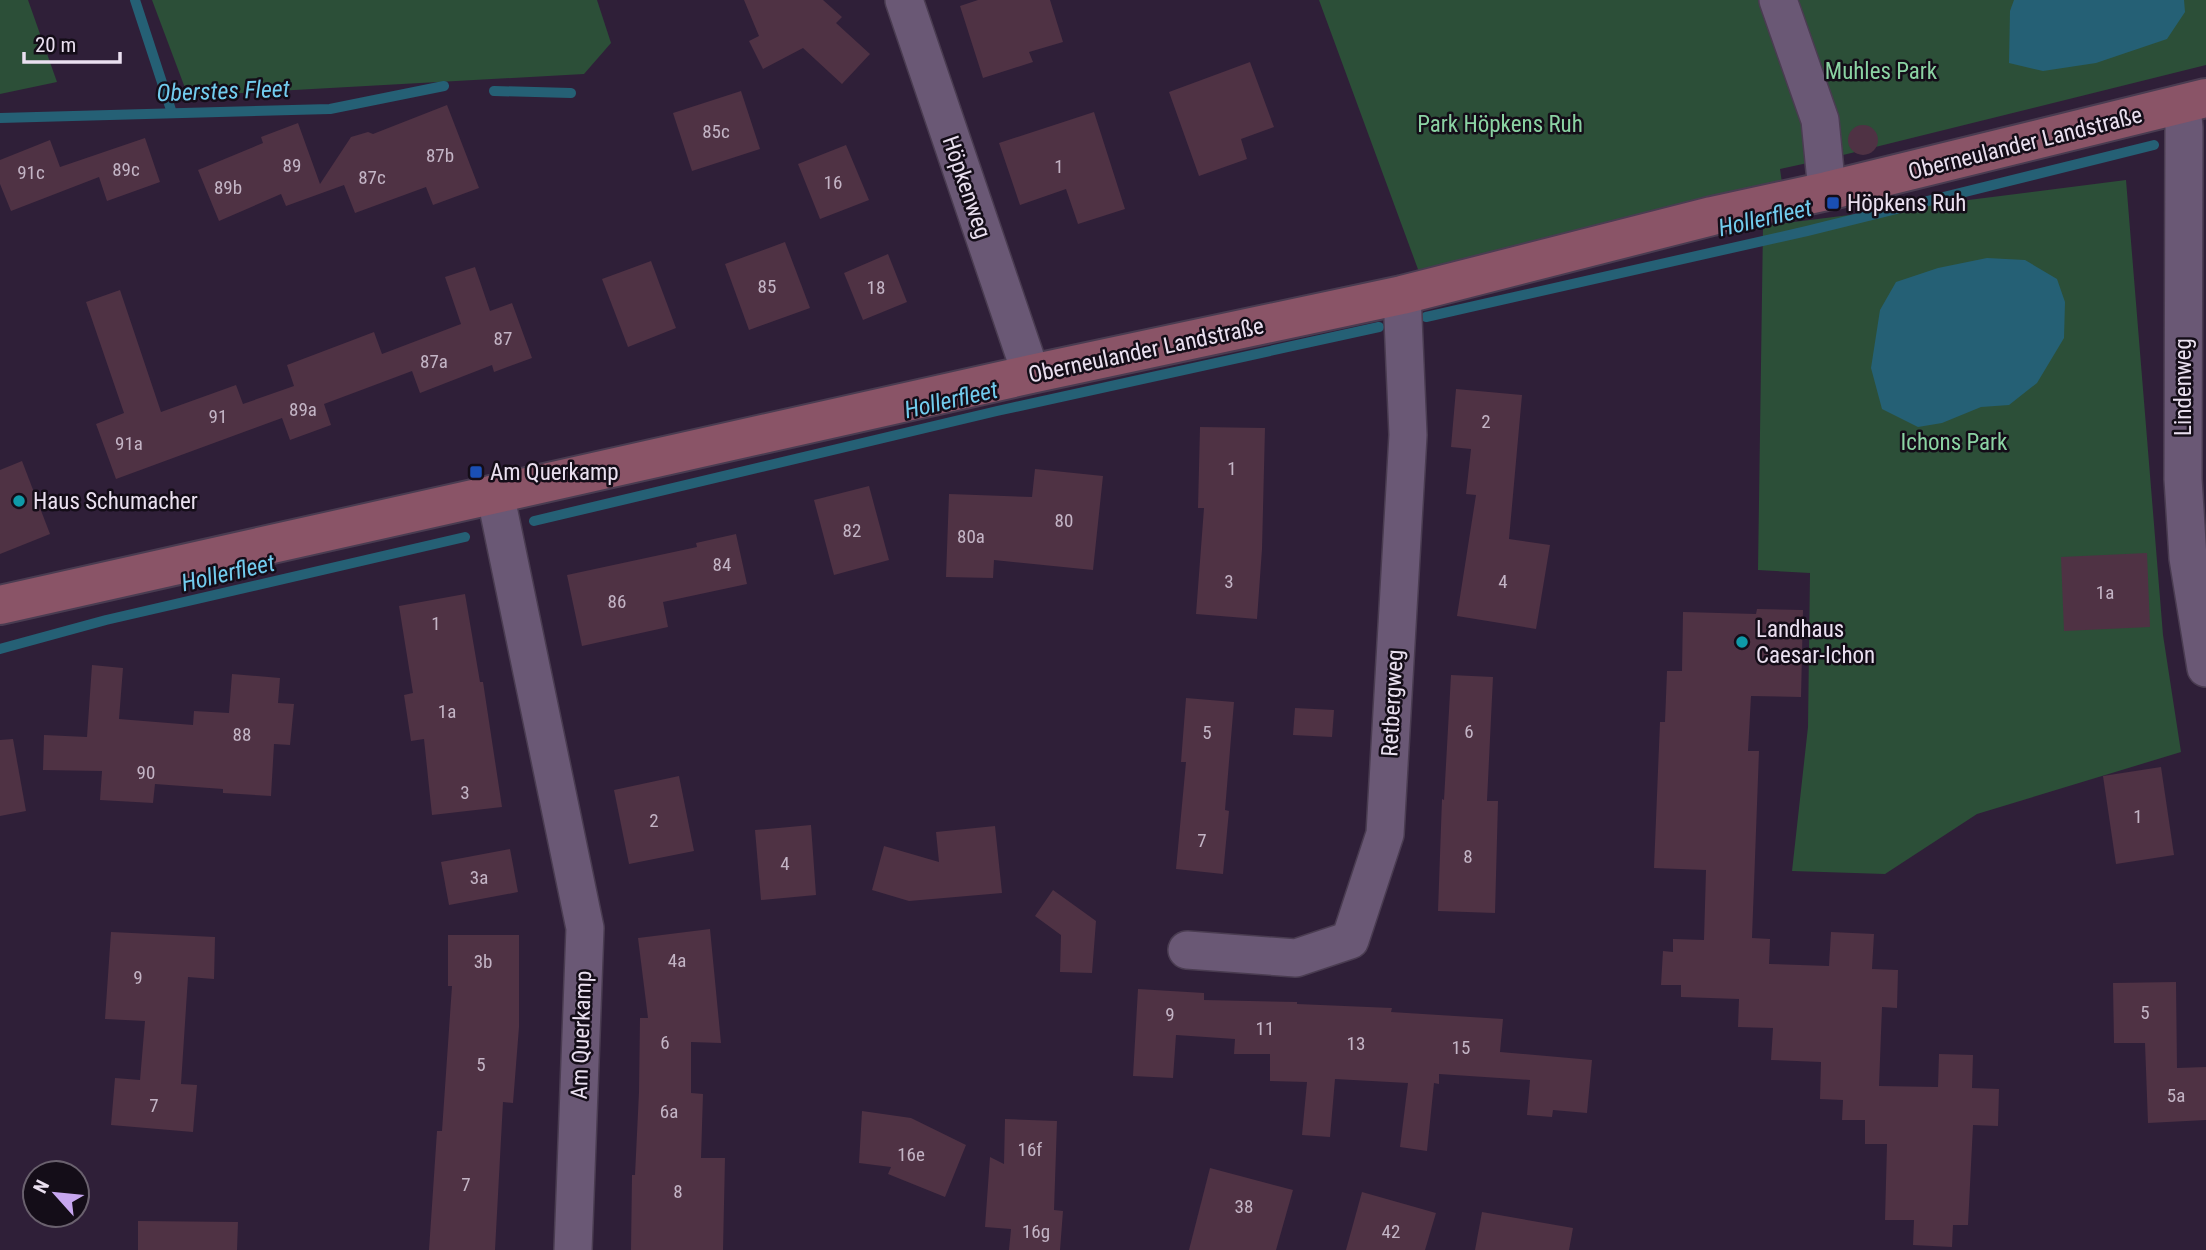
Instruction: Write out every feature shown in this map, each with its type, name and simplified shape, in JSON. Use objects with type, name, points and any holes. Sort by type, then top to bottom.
[{"type":"street","name":"Höpkenweg","points":[[904,0],[1031,374]]},
{"type":"street","points":[[1778,0],[1820,120],[1827,191]]},
{"type":"street","name":"Oberneulander Landstraße","points":[[0,604],[495,493],[603,472],[1031,374],[1402,295],[1712,216],[1827,191],[2194,102]]},
{"type":"street","name":"Lindenweg","points":[[2194,102],[2184,128],[2183,479],[2188,558],[2206,668]]},
{"type":"street","name":"Retbergweg","points":[[1187,950],[1296,958],[1350,940],[1385,834],[1408,435],[1402,295]]},
{"type":"street","name":"Am Querkamp","points":[[495,493],[585,928],[573,1250]]},
{"type":"green space","points":[[0,0],[28,0],[57,82],[0,94]]},
{"type":"green space","points":[[152,0],[597,0],[611,43],[584,74],[188,96]]},
{"type":"green space","name":"Park Höpkens Ruh","points":[[1319,0],[2206,0],[2206,65],[1780,169],[1782,183],[1419,272]]},
{"type":"green space","name":"Ichons Park","points":[[2126,180],[2163,635],[2181,752],[1977,814],[1885,874],[1792,871],[1808,727],[1810,573],[1758,570],[1763,226]]},
{"type":"water","points":[[2014,0],[2184,0],[2185,12],[2167,39],[2096,63],[2043,71],[2009,63],[2010,11]]},
{"type":"water","points":[[1987,258],[2025,260],[2057,279],[2065,302],[2064,338],[2037,383],[2009,405],[1981,407],[1942,423],[1918,427],[1882,409],[1871,368],[1880,310],[1896,282],[1938,268]]},
{"type":"building","points":[[744,0],[823,0],[842,17],[836,23],[870,54],[842,84],[803,48],[763,69],[749,41],[759,36]]},
{"type":"building","points":[[978,0],[1050,0],[1063,42],[1029,52],[1033,62],[983,78],[960,6]]},
{"type":"building","points":[[1250,62],[1274,127],[1241,139],[1247,159],[1199,176],[1169,92]]},
{"type":"building","points":[[741,91],[760,149],[692,171],[673,113]]},
{"type":"building","points":[[447,105],[479,188],[433,205],[426,187],[355,213],[344,185],[286,206],[281,194],[219,221],[198,170],[263,143],[261,137],[298,123],[320,184],[351,137],[368,132],[373,134]]},
{"type":"building","points":[[1094,112],[1125,209],[1078,224],[1066,189],[1020,205],[999,143]]},
{"type":"building","points":[[1863,125],[1874,129],[1878,140],[1874,151],[1863,155],[1852,151],[1848,140],[1852,129]]},
{"type":"building","points":[[145,138],[160,182],[107,201],[99,177],[11,211],[0,184],[0,160],[50,140],[60,167]]},
{"type":"building","points":[[846,145],[869,200],[820,219],[798,164]]},
{"type":"building","points":[[785,242],[810,308],[749,330],[725,264]]},
{"type":"building","points":[[888,254],[907,302],[863,320],[844,273]]},
{"type":"building","points":[[651,261],[676,328],[628,347],[602,279]]},
{"type":"building","points":[[475,267],[490,311],[512,303],[532,358],[494,372],[492,365],[420,393],[412,371],[324,404],[331,425],[290,440],[282,418],[116,479],[96,424],[124,413],[86,302],[120,290],[161,412],[236,385],[243,404],[294,386],[287,365],[374,332],[382,354],[461,324],[445,277]]},
{"type":"building","points":[[1456,389],[1522,395],[1509,539],[1550,545],[1536,629],[1457,616],[1476,495],[1466,494],[1471,449],[1451,447]]},
{"type":"building","points":[[1200,427],[1265,428],[1257,619],[1196,614],[1204,508],[1198,508]]},
{"type":"building","name":"Haus Schumacher","points":[[22,461],[50,534],[0,554],[0,470]]},
{"type":"building","points":[[1035,469],[1103,476],[1093,570],[994,560],[993,578],[946,577],[949,494],[1032,497]]},
{"type":"building","points":[[869,486],[889,560],[834,575],[814,500]]},
{"type":"building","points":[[736,534],[747,584],[663,602],[668,627],[582,646],[567,575],[697,547],[696,543]]},
{"type":"building","points":[[2147,553],[2150,627],[2064,631],[2061,557]]},
{"type":"building","points":[[465,594],[480,682],[483,682],[502,807],[432,815],[424,739],[411,741],[404,695],[413,693],[399,606]]},
{"type":"building","points":[[1757,609],[1803,610],[1801,697],[1751,696],[1748,751],[1759,751],[1752,938],[1770,939],[1769,964],[1829,966],[1831,932],[1874,934],[1872,969],[1898,970],[1897,1008],[1882,1007],[1879,1086],[1938,1087],[1939,1054],[1973,1055],[1972,1088],[1999,1089],[1998,1126],[1973,1125],[1968,1225],[1953,1225],[1952,1247],[1913,1245],[1914,1220],[1885,1220],[1887,1144],[1865,1144],[1865,1120],[1842,1120],[1843,1100],[1820,1099],[1821,1062],[1771,1060],[1773,1028],[1738,1027],[1739,999],[1681,997],[1681,985],[1661,985],[1663,951],[1673,952],[1673,939],[1704,940],[1706,870],[1654,868],[1660,722],[1665,722],[1667,671],[1682,671],[1683,612],[1756,614]]},
{"type":"building","points":[[92,665],[123,668],[119,719],[193,725],[194,711],[229,713],[232,674],[280,678],[278,703],[294,704],[290,745],[274,744],[271,796],[155,784],[153,803],[100,800],[102,771],[43,770],[44,735],[87,737]]},
{"type":"building","points":[[1451,675],[1493,677],[1487,801],[1498,801],[1495,913],[1438,911],[1442,799],[1444,800]]},
{"type":"building","points":[[1186,698],[1234,702],[1223,874],[1176,869],[1186,762],[1181,762]]},
{"type":"building","points":[[1295,708],[1334,710],[1332,737],[1293,735]]},
{"type":"building","points":[[13,739],[26,811],[0,816],[0,740]]},
{"type":"building","points":[[2161,767],[2174,855],[2116,864],[2103,776]]},
{"type":"building","points":[[679,776],[694,851],[629,864],[614,790]]},
{"type":"building","points":[[811,825],[816,895],[761,900],[755,830]]},
{"type":"building","points":[[995,826],[1002,893],[909,901],[872,890],[884,846],[939,862],[936,832]]},
{"type":"building","points":[[510,849],[518,892],[449,905],[441,862]]},
{"type":"building","points":[[1053,890],[1096,921],[1092,973],[1060,972],[1061,935],[1035,916]]},
{"type":"building","points":[[710,929],[721,1043],[691,1042],[691,1093],[703,1094],[701,1158],[725,1158],[723,1250],[631,1250],[640,1018],[648,1018],[638,938]]},
{"type":"building","points":[[111,932],[215,937],[214,979],[188,977],[181,1084],[197,1085],[193,1132],[111,1125],[115,1078],[140,1080],[145,1021],[105,1019]]},
{"type":"building","points":[[448,935],[519,935],[519,1027],[513,1103],[503,1102],[495,1250],[429,1250],[437,1131],[442,1131],[452,986],[448,986]]},
{"type":"building","points":[[2176,982],[2177,1068],[2206,1067],[2206,1120],[2148,1123],[2145,1043],[2114,1043],[2113,983]]},
{"type":"building","points":[[1138,989],[1204,993],[1204,1000],[1392,1008],[1391,1012],[1503,1019],[1500,1052],[1592,1060],[1587,1113],[1553,1110],[1552,1117],[1527,1115],[1530,1080],[1439,1074],[1439,1084],[1434,1083],[1427,1151],[1400,1147],[1408,1083],[1335,1079],[1330,1137],[1302,1135],[1307,1082],[1270,1081],[1270,1054],[1234,1054],[1235,1039],[1176,1035],[1173,1078],[1133,1076]]},
{"type":"building","points":[[862,1111],[911,1118],[966,1145],[945,1197],[888,1174],[891,1167],[859,1163]]},
{"type":"building","points":[[1005,1119],[1057,1121],[1054,1210],[1063,1211],[1060,1250],[1009,1250],[1011,1229],[985,1227],[990,1157],[1004,1164]]},
{"type":"building","points":[[1210,1168],[1293,1190],[1276,1250],[1189,1250]]},
{"type":"building","points":[[1362,1192],[1436,1213],[1425,1250],[1346,1250]]},
{"type":"building","points":[[1482,1212],[1573,1228],[1569,1250],[1475,1250]]},
{"type":"building","points":[[138,1221],[238,1222],[237,1250],[138,1250]]},
{"type":"waterway","points":[[135,0],[172,113]]},
{"type":"waterway","name":"Oberstes Fleet","points":[[0,118],[330,109],[444,86]]},
{"type":"waterway","name":"Oberstes Fleet","points":[[494,91],[571,93]]},
{"type":"waterway","name":"Hollerfleet","points":[[1426,317],[1807,231],[2154,145]]},
{"type":"waterway","name":"Hollerfleet","points":[[534,521],[997,411],[1379,327]]},
{"type":"waterway","name":"Hollerfleet","points":[[0,649],[106,620],[465,537]]},
{"type":"place","name":"Höpkens Ruh","points":[[1833,203]]},
{"type":"place","name":"Am Querkamp","points":[[476,472]]},
{"type":"place","name":"Haus Schumacher","points":[[19,501]]},
{"type":"place","name":"Landhaus Caesar-Ichon","points":[[1742,642]]},
{"type":"park label","name":"Muhles Park","points":[[1881,71]]}]
